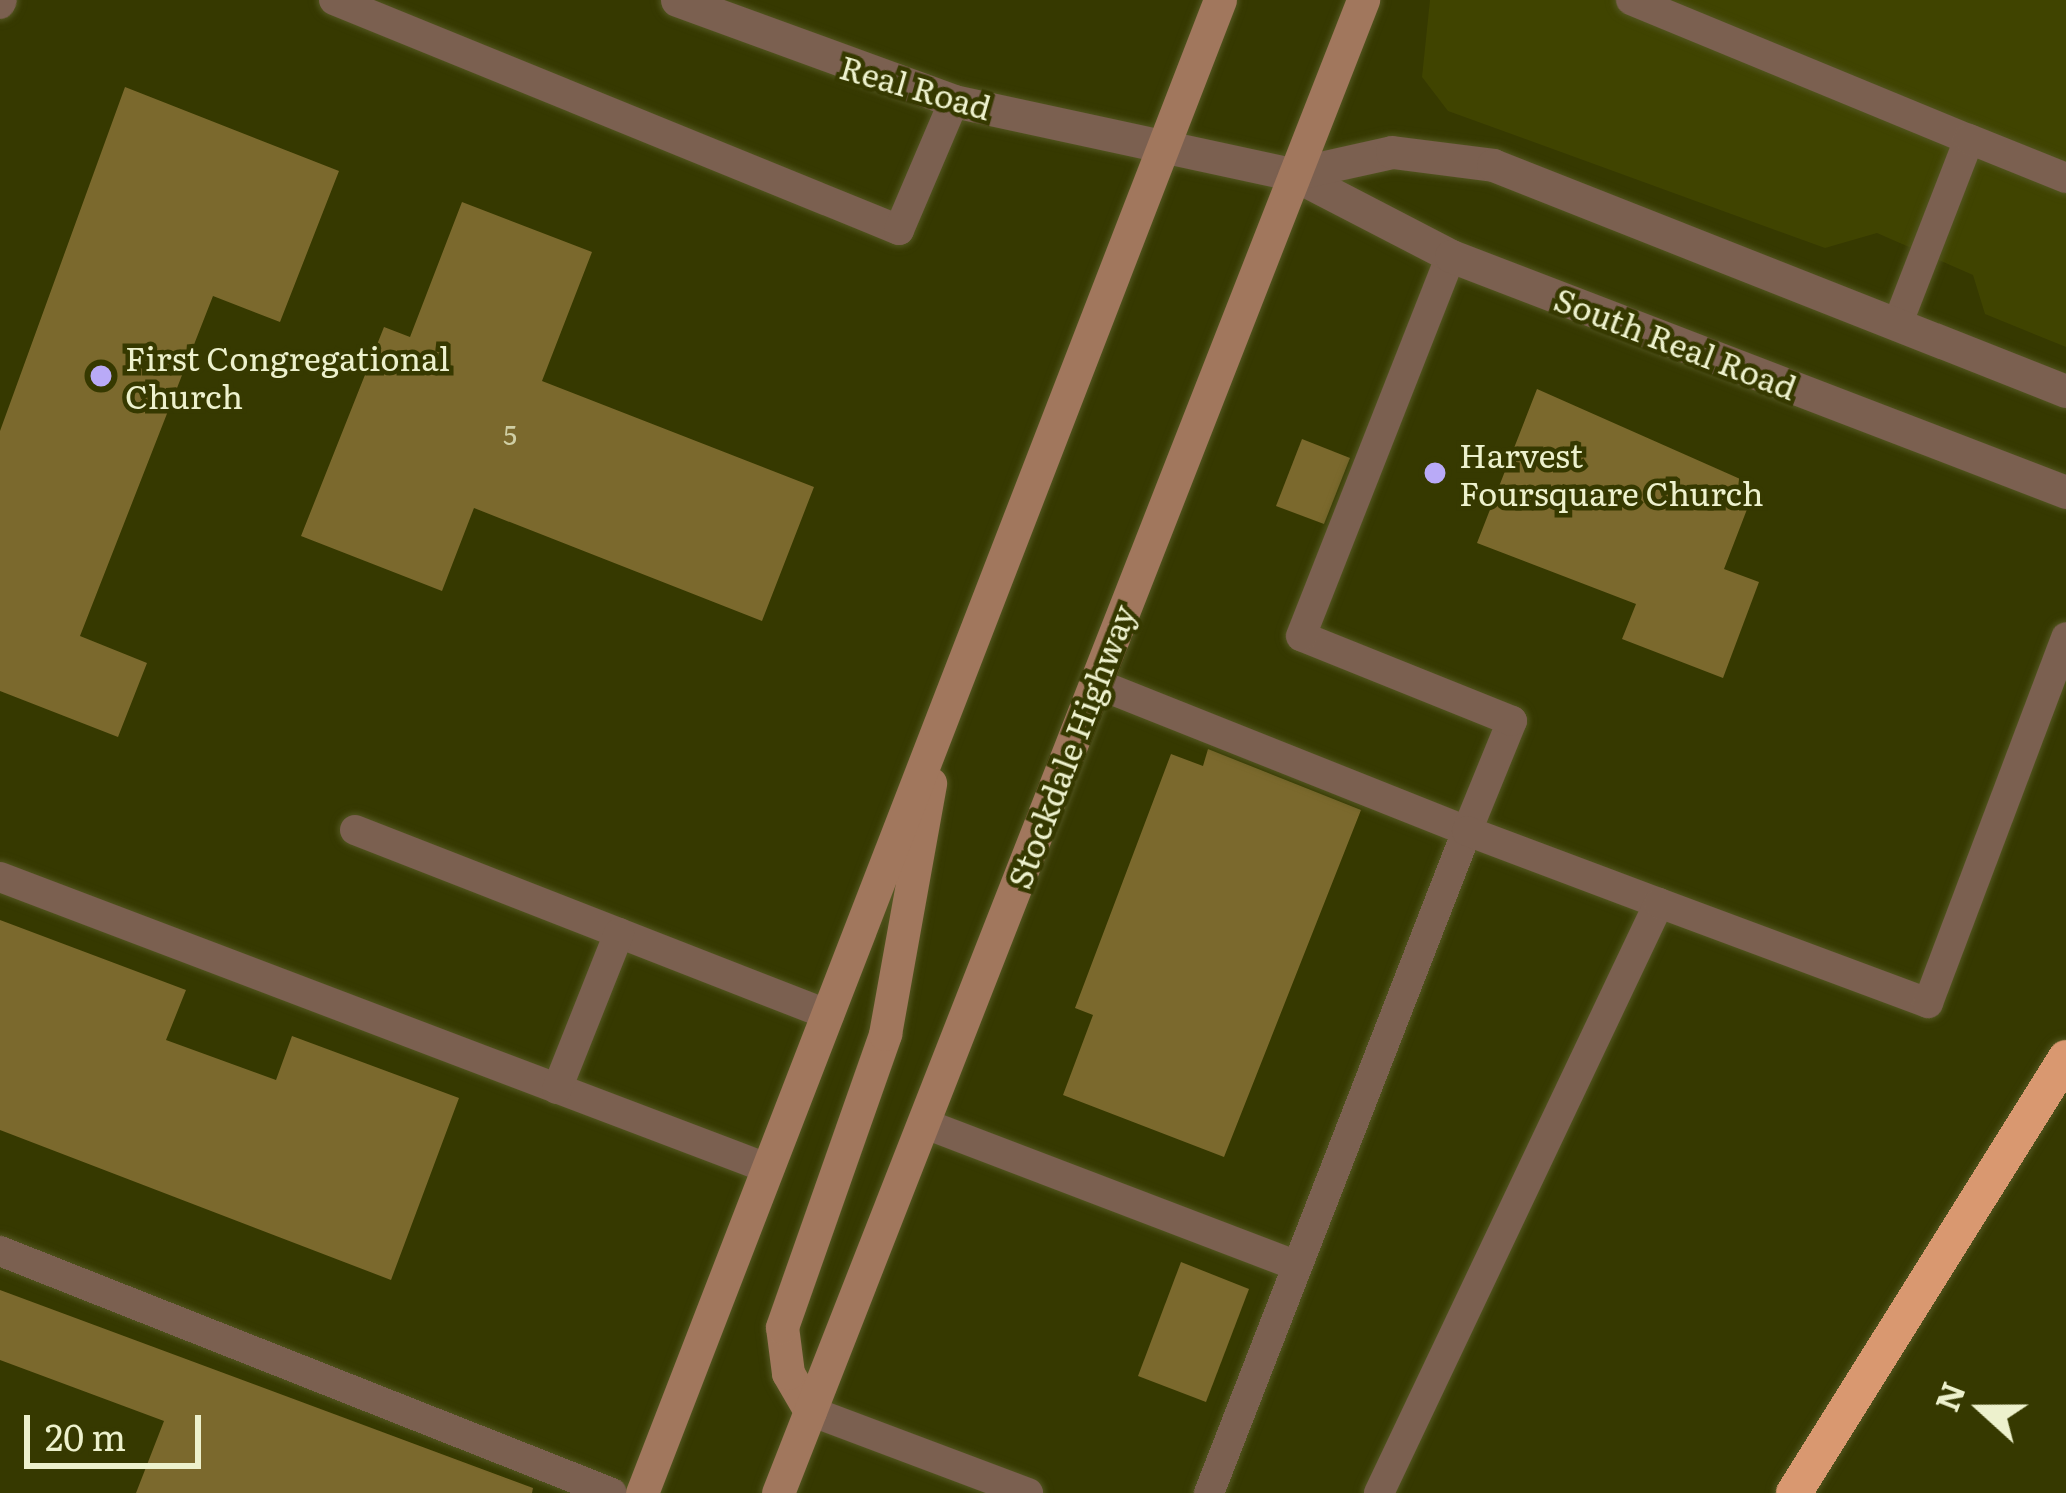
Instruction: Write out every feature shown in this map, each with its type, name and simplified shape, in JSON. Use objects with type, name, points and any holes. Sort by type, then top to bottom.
[{"type":"highway","points":[[1794,1493],[2066,1058]]},
{"type":"main road","points":[[642,1493],[1220,0]]},
{"type":"main road","name":"Stockdale Highway","points":[[778,1493],[1363,0]]},
{"type":"main road","points":[[810,1411],[788,1373],[782,1327],[885,1034],[936,734]]},
{"type":"street","name":"Real Road","points":[[676,0],[955,101],[1164,145]]},
{"type":"street","name":"South Real Road","points":[[1164,145],[1293,174],[1451,256],[2066,492]]},
{"type":"street","name":"South Real Road","points":[[1293,174],[1392,152],[1493,165],[2066,391]]},
{"type":"lane","points":[[334,0],[415,15],[899,230],[955,101]]},
{"type":"lane","points":[[1631,0],[2066,178]]},
{"type":"lane","points":[[1897,325],[1970,140]]},
{"type":"lane","points":[[1209,1493],[1512,721],[1301,636],[1451,256]]},
{"type":"lane","points":[[1095,683],[1467,831],[1928,1003],[2066,637]]},
{"type":"lane","points":[[356,830],[829,1016]]},
{"type":"lane","points":[[0,877],[767,1168]]},
{"type":"lane","points":[[1379,1493],[1659,903]]},
{"type":"lane","points":[[557,1089],[619,933]]},
{"type":"lane","points":[[923,1123],[1297,1266]]},
{"type":"lane","points":[[0,1251],[612,1493]]},
{"type":"lane","points":[[810,1411],[1028,1493]]},
{"type":"shaded area","points":[[1430,0],[2066,0],[2066,347],[1985,314],[1973,275],[1877,233],[1825,248],[1448,111],[1422,77]]},
{"type":"building","name":"First Congregational Church","points":[[125,87],[339,171],[280,322],[213,296],[80,636],[147,663],[118,737],[0,691],[0,431]]},
{"type":"building","name":"First Congregational Church","points":[[462,202],[592,252],[542,381],[814,487],[762,621],[474,508],[442,591],[301,536],[384,327],[410,337]]},
{"type":"building","points":[[1537,389],[1756,486],[1724,569],[1759,582],[1723,678],[1622,639],[1636,604],[1477,543]]},
{"type":"building","points":[[1302,439],[1350,458],[1324,524],[1276,506]]},
{"type":"building","points":[[1208,749],[1361,810],[1224,1157],[1063,1095],[1093,1015],[1075,1008],[1171,754],[1203,766]]},
{"type":"building","points":[[0,920],[186,990],[166,1040],[276,1080],[292,1036],[459,1098],[391,1280],[0,1130]]},
{"type":"building","points":[[1181,1262],[1249,1289],[1206,1402],[1138,1376]]},
{"type":"building","points":[[0,1290],[533,1488],[532,1493],[136,1493],[164,1421],[0,1360]]},
{"type":"place","name":"First Congregational Church","points":[[101,376]]},
{"type":"place","name":"Harvest Foursquare Church","points":[[1435,473]]}]
